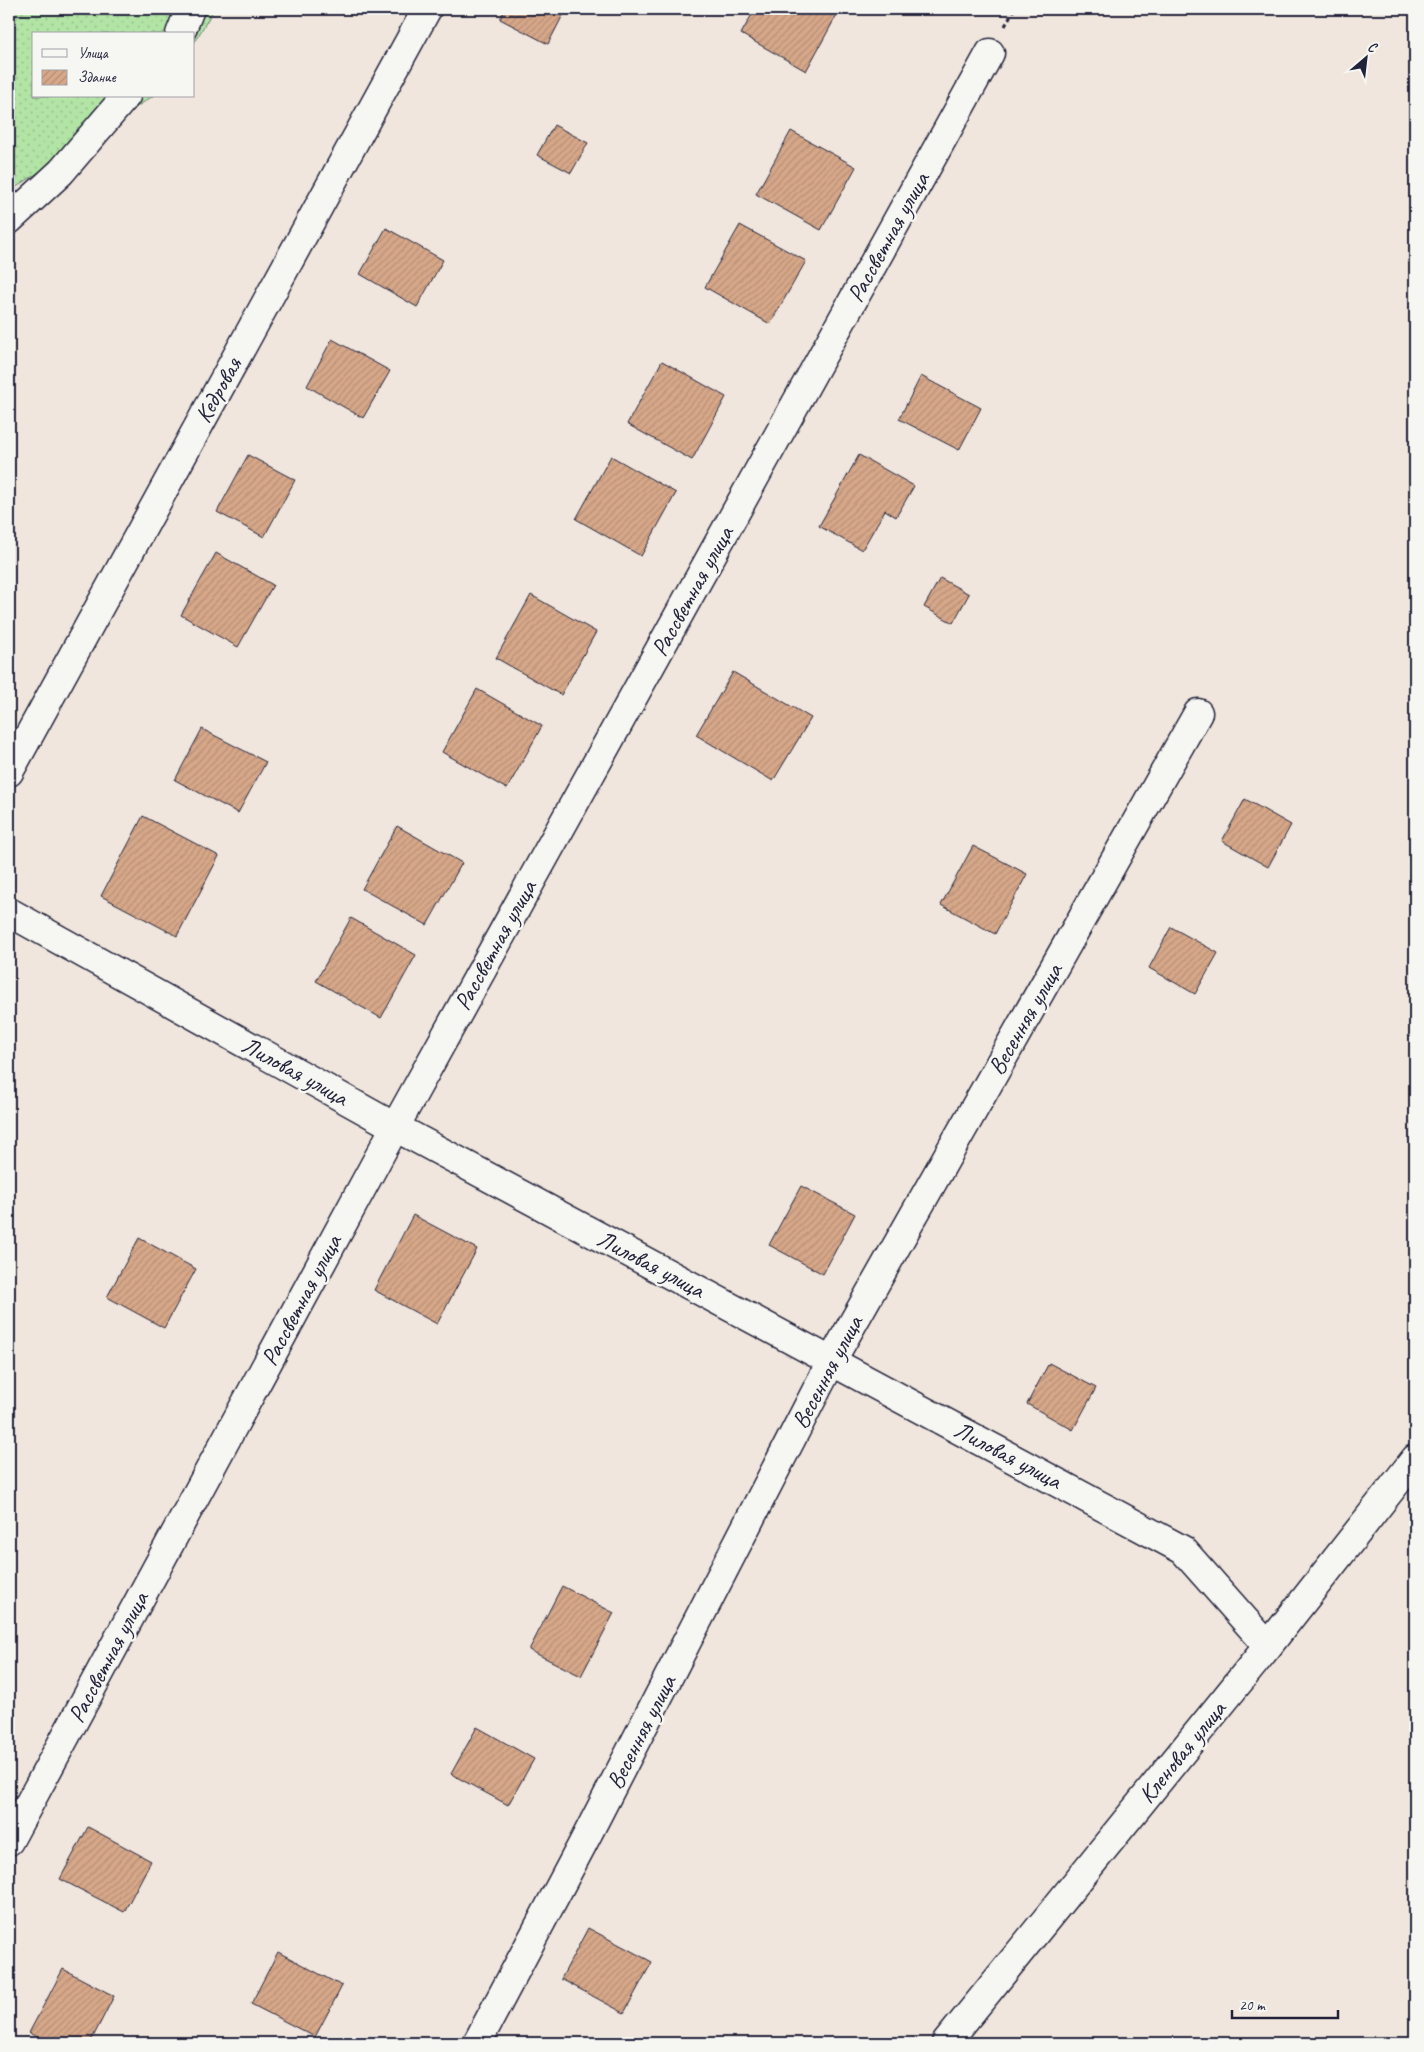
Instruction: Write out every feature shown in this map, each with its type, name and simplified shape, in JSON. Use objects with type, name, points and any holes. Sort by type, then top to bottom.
[{"type":"street","points":[[181,32],[190,9]]},
{"type":"street","name":"Кедровая","points":[[9,772],[427,9]]},
{"type":"street","name":"Рассветная улица","points":[[9,1841],[394,1127],[990,53]]},
{"type":"street","points":[[9,220],[60,172],[124,98]]},
{"type":"street","name":"Весенняя улица","points":[[477,2043],[582,1845],[832,1360],[1198,713]]},
{"type":"street","name":"Лиловая улица","points":[[9,912],[394,1127],[832,1360],[1183,1550],[1268,1646]]},
{"type":"street","name":"Кленовая улица","points":[[946,2043],[1268,1646],[1415,1459]]},
{"type":"green space","points":[[9,9],[214,9],[195,41],[195,32],[32,32],[32,98],[150,98],[9,192]]},
{"type":"building","points":[[505,9],[566,9],[548,44],[500,19]]},
{"type":"building","points":[[755,9],[840,9],[806,71],[741,34]]},
{"type":"building","points":[[554,125],[588,143],[571,173],[537,155]]},
{"type":"building","points":[[791,131],[856,167],[821,230],[756,194]]},
{"type":"building","points":[[740,225],[806,261],[770,324],[705,287]]},
{"type":"building","points":[[386,228],[443,260],[417,307],[360,274]]},
{"type":"building","points":[[332,339],[390,371],[363,418],[307,386]]},
{"type":"building","points":[[662,361],[726,397],[692,460],[627,424]]},
{"type":"building","points":[[921,376],[981,408],[959,450],[899,419]]},
{"type":"building","points":[[248,455],[295,480],[264,537],[217,512]]},
{"type":"building","points":[[859,455],[914,486],[896,517],[885,510],[862,550],[819,526]]},
{"type":"building","points":[[611,456],[676,493],[641,556],[576,519]]},
{"type":"building","points":[[216,553],[273,585],[238,647],[181,615]]},
{"type":"building","points":[[940,578],[969,594],[953,623],[924,607]]},
{"type":"building","points":[[531,595],[596,632],[561,695],[496,658]]},
{"type":"building","points":[[733,672],[811,718],[773,781],[696,735]]},
{"type":"building","points":[[477,689],[542,726],[507,789],[442,752]]},
{"type":"building","points":[[202,729],[266,762],[238,813],[175,780]]},
{"type":"building","points":[[1245,799],[1291,825],[1268,867],[1222,841]]},
{"type":"building","points":[[143,816],[219,856],[177,936],[101,896]]},
{"type":"building","points":[[397,826],[462,863],[427,925],[362,889]]},
{"type":"building","points":[[973,846],[1027,874],[995,934],[941,905]]},
{"type":"building","points":[[351,918],[416,955],[381,1018],[316,981]]},
{"type":"building","points":[[1171,927],[1218,953],[1195,994],[1149,968]]},
{"type":"building","points":[[801,1186],[855,1214],[823,1274],[769,1245]]},
{"type":"building","points":[[413,1215],[477,1249],[437,1324],[374,1290]]},
{"type":"building","points":[[139,1238],[196,1269],[164,1328],[107,1297]]},
{"type":"building","points":[[1049,1363],[1096,1388],[1073,1430],[1027,1404]]},
{"type":"building","points":[[562,1586],[614,1613],[581,1676],[529,1650]]},
{"type":"building","points":[[477,1727],[534,1759],[508,1805],[451,1774]]},
{"type":"building","points":[[88,1827],[151,1861],[124,1912],[60,1879]]},
{"type":"building","points":[[588,1928],[652,1962],[624,2013],[561,1979]]},
{"type":"building","points":[[278,1952],[342,1986],[315,2037],[251,2004]]},
{"type":"building","points":[[63,1969],[114,1996],[90,2043],[49,2043],[29,2033]]}]
